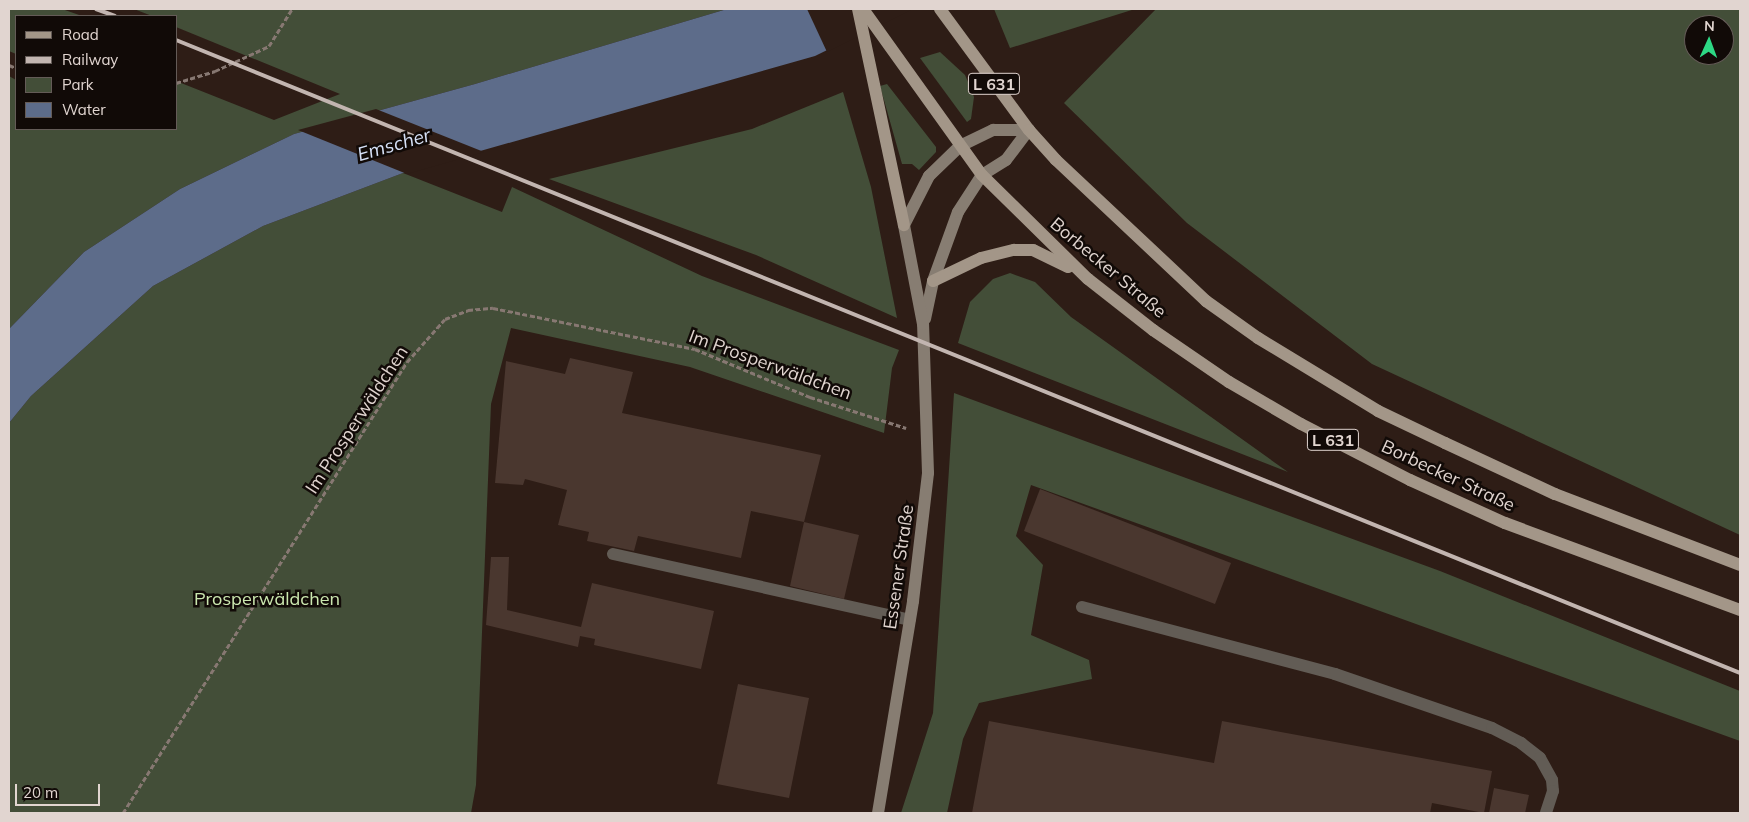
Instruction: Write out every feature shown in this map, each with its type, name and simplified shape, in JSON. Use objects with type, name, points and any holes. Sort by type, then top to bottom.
[{"type":"main road","points":[[858,9],[872,78],[893,159],[904,225]]},
{"type":"main road","name":"L 631","points":[[863,9],[901,65],[982,175]]},
{"type":"main road","name":"L 631","points":[[940,9],[959,38],[1029,130]]},
{"type":"main road","points":[[904,225],[929,176],[960,146],[993,130],[1029,130]]},
{"type":"main road","name":"Essener Straße","points":[[923,324],[933,281],[958,212],[982,175],[1006,160],[1029,130]]},
{"type":"main road","name":"Borbecker Straße","points":[[1029,130],[1096,201],[1206,301],[1324,380],[1378,411],[1555,494],[1740,565]]},
{"type":"main road","name":"Borbecker Straße","points":[[982,175],[1088,279],[1152,330],[1229,382],[1301,424],[1402,476],[1505,523],[1740,610]]},
{"type":"main road","name":"Essener Straße","points":[[878,813],[910,620],[922,533],[928,435],[923,324],[904,225]]},
{"type":"main road","points":[[933,281],[980,258],[1014,250],[1033,250],[1088,279]]},
{"type":"lane","points":[[613,554],[910,620]]},
{"type":"lane","points":[[1082,607],[1334,674],[1492,728],[1521,743],[1540,758],[1552,785],[1546,813]]},
{"type":"path","points":[[178,83],[216,71],[269,46],[292,9]]},
{"type":"path","name":"Im Prosperwäldchen","points":[[123,813],[407,362],[445,319],[468,310],[494,308],[695,349],[810,397],[928,435]]},
{"type":"green space","points":[[9,9],[62,9],[79,15],[15,15],[15,54],[9,51]]},
{"type":"green space","points":[[134,9],[727,9],[475,84],[294,134],[180,189],[84,252],[9,329],[9,76],[15,79],[15,130],[178,130],[178,82],[274,120],[340,94],[178,28],[178,15],[149,15]]},
{"type":"green space","points":[[994,9],[1135,9],[1010,48]]},
{"type":"green space","points":[[1156,9],[1740,9],[1740,535],[1372,364],[1187,223],[1064,103]]},
{"type":"green space","points":[[940,52],[965,75],[971,89],[974,97],[971,119],[967,122],[920,58]]},
{"type":"green space","points":[[887,84],[936,147],[936,152],[919,170],[912,164],[902,164],[880,86]]},
{"type":"green space","points":[[843,92],[871,187],[897,318],[756,255],[549,179],[752,129]]},
{"type":"green space","name":"Prosperwäldchen","points":[[403,173],[502,212],[512,187],[702,276],[899,350],[892,368],[884,433],[690,367],[511,328],[491,404],[476,785],[471,813],[9,813],[9,423],[31,396],[153,286],[263,226]]},
{"type":"green space","points":[[1010,273],[1035,282],[1071,317],[1288,472],[958,343],[970,302],[993,279]]},
{"type":"green space","points":[[954,393],[1440,571],[1740,691],[1740,741],[1031,485],[1016,536],[1043,565],[1031,635],[1089,660],[1092,679],[979,703],[963,739],[947,813],[901,813],[933,713]]},
{"type":"water","name":"Emscher","points":[[727,9],[911,9],[815,56],[403,173],[263,226],[153,286],[31,396],[9,423],[9,329],[84,252],[180,189],[294,134],[475,84]]},
{"type":"pier","points":[[807,9],[913,9],[827,52]]},
{"type":"pier","points":[[376,109],[484,152],[407,174],[298,130]]},
{"type":"building","points":[[570,358],[633,372],[622,413],[821,455],[804,522],[751,511],[741,558],[638,536],[634,551],[587,541],[589,532],[558,525],[567,490],[525,479],[523,485],[495,483],[506,361],[565,374]]},
{"type":"building","points":[[1040,489],[1231,563],[1215,604],[1024,531]]},
{"type":"building","points":[[804,522],[859,535],[844,599],[790,586]]},
{"type":"building","points":[[491,557],[509,557],[507,610],[581,627],[592,583],[714,611],[701,669],[594,645],[595,639],[580,636],[578,647],[486,625]]},
{"type":"building","points":[[738,684],[809,698],[789,798],[717,784]]},
{"type":"building","points":[[989,721],[1214,763],[1222,721],[1492,771],[1484,813],[1432,803],[1430,813],[972,813]]},
{"type":"building","points":[[1494,788],[1529,795],[1525,813],[1489,813]]},
{"type":"railway","points":[[96,9],[112,15]]},
{"type":"railway","points":[[178,41],[1740,673]]}]
